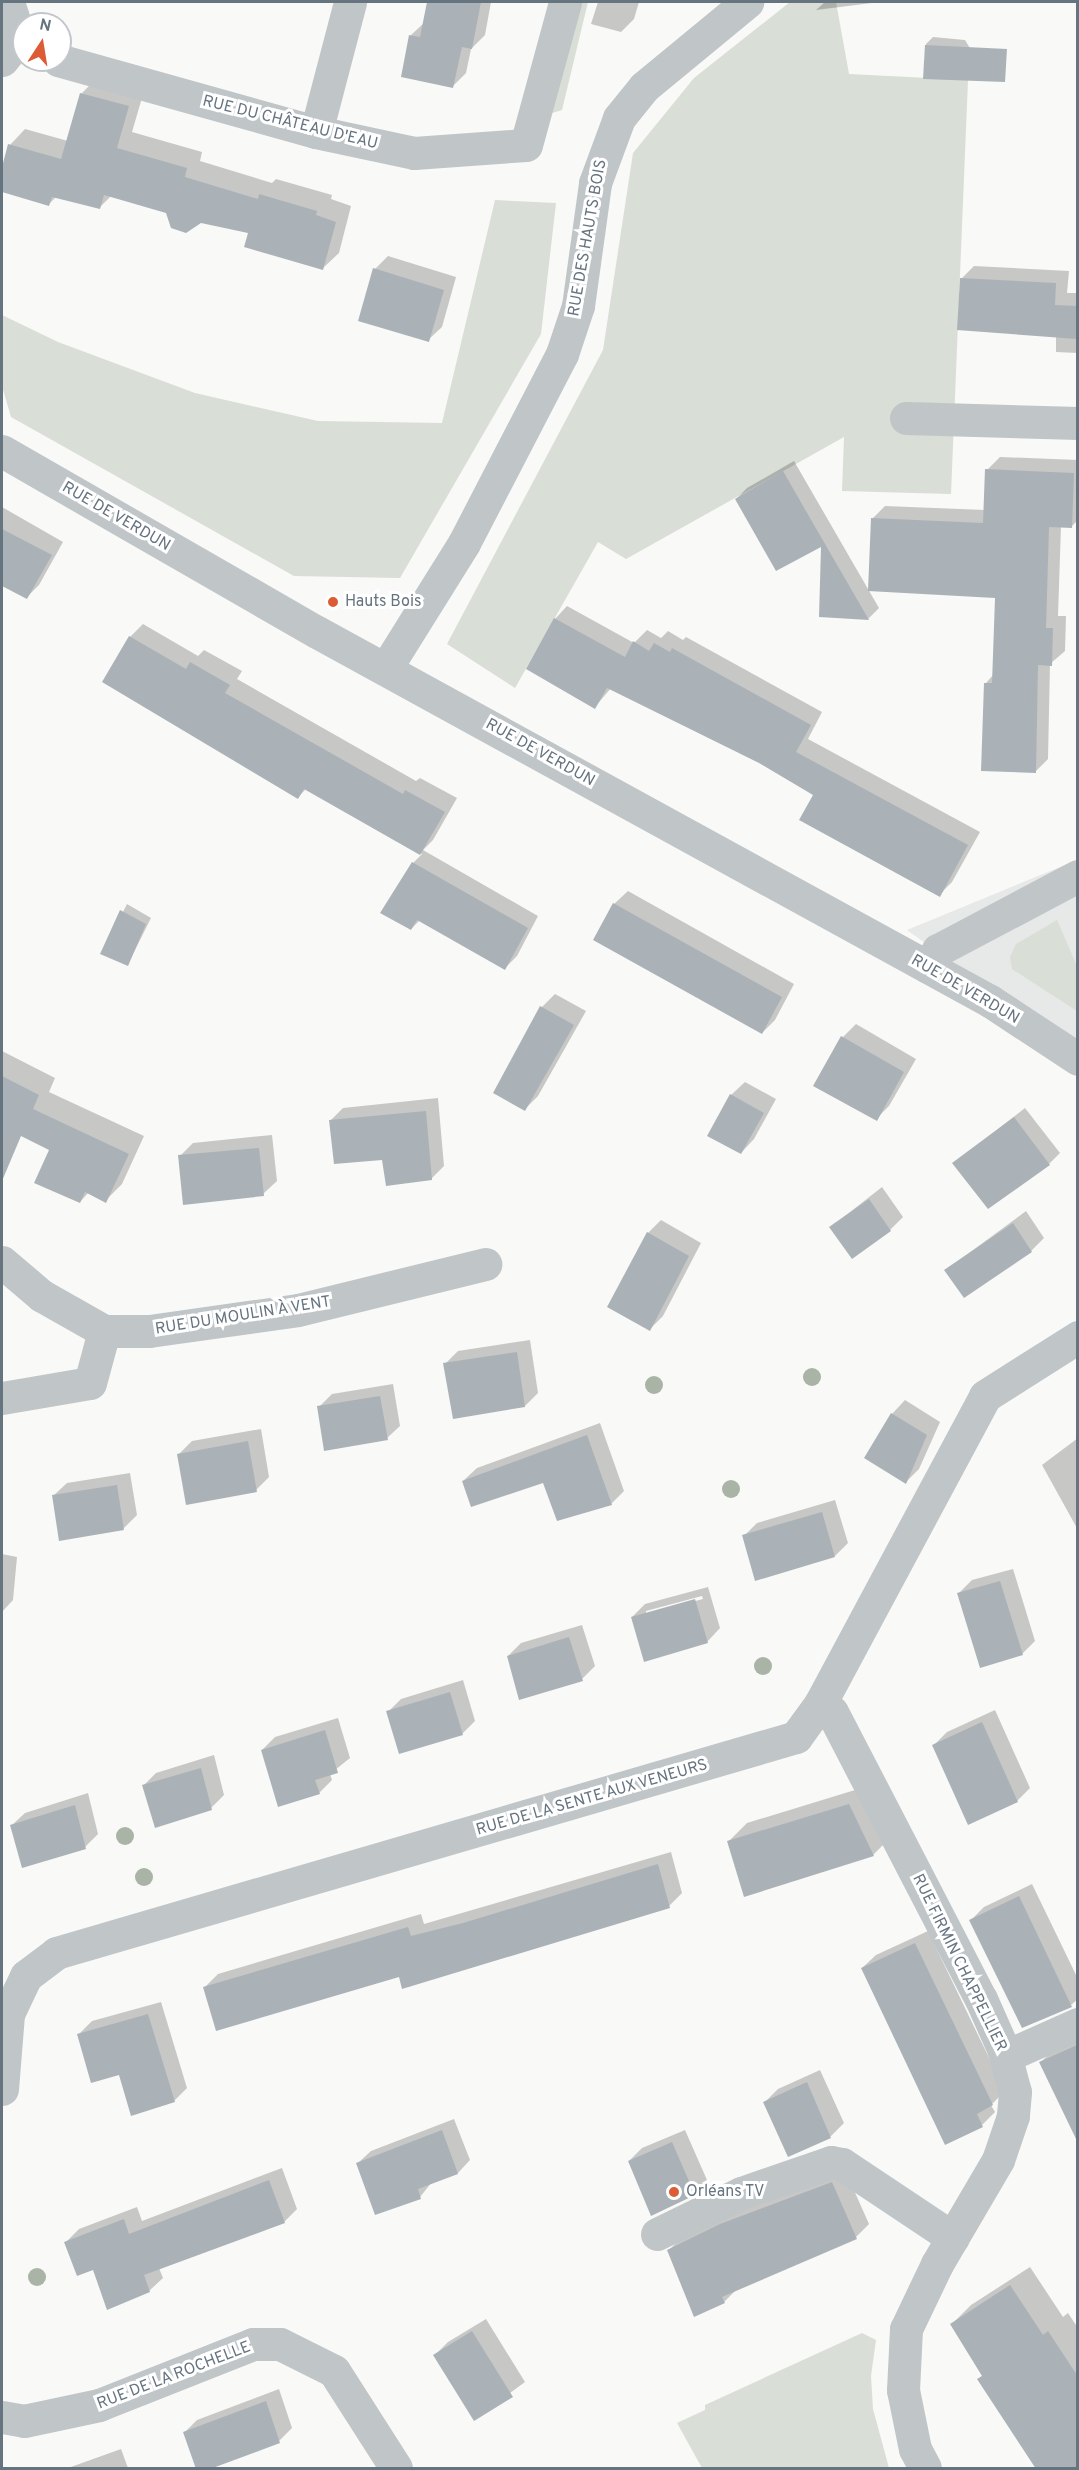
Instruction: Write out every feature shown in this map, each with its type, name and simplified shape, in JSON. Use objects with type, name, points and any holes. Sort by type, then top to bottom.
[{"type":"street","points":[[8,2],[12,27]]},
{"type":"street","points":[[316,132],[350,2]]},
{"type":"street","name":"RUE DU CHÂTEAU D'EAU","points":[[72,64],[316,132],[414,153],[526,145],[566,2]]},
{"type":"street","name":"RUE DES HAUTS BOIS","points":[[386,668],[464,543],[562,354],[578,306],[595,183],[619,118],[644,87],[747,2]]},
{"type":"street","points":[[906,418],[1077,423]]},
{"type":"street","name":"RUE DE VERDUN","points":[[2,451],[386,668],[990,1001],[1075,1057]]},
{"type":"street","points":[[928,967],[938,950],[1077,876]]},
{"type":"street","name":"RUE DU MOULIN À VENT","points":[[104,1332],[149,1331],[298,1310],[485,1264]]},
{"type":"street","points":[[2,1398],[90,1383],[104,1332],[42,1296],[3,1268]]},
{"type":"street","name":"RUE DE LA SENTE AUX VENEURS","points":[[2,2089],[8,2014],[26,1976],[56,1953],[796,1737],[820,1704],[985,1396],[1077,1337]]},
{"type":"street","name":"RUE FIRMIN CHAPPELLIER","points":[[820,1704],[835,1719],[981,1999],[1006,2056],[1015,2092],[1012,2116],[998,2160],[953,2238],[906,2329],[903,2390],[915,2449],[925,2469]]},
{"type":"street","points":[[1006,2056],[1077,2024]]},
{"type":"street","points":[[657,2234],[741,2193],[831,2162],[842,2164],[953,2238]]},
{"type":"street","name":"RUE DE LA ROCHELLE","points":[[2,2417],[24,2421],[99,2405],[253,2344],[280,2344],[334,2371],[396,2469]]},
{"type":"shaded area","points":[[551,2],[588,2],[562,110],[523,122]]},
{"type":"shaded area","points":[[790,2],[836,2],[849,74],[968,80],[951,494],[842,491],[844,437],[626,559],[598,542],[515,688],[447,644],[603,350],[633,153],[694,78]]},
{"type":"shaded area","points":[[495,200],[556,203],[541,334],[400,578],[294,576],[11,417],[2,386],[2,315],[58,342],[195,393],[318,421],[442,423]]},
{"type":"shaded area","points":[[1077,860],[1077,1053],[907,930]]},
{"type":"shaded area","points":[[1057,920],[1077,966],[1077,1011],[1012,969],[1010,957],[1016,944]]},
{"type":"shaded area","points":[[862,2333],[876,2340],[871,2376],[873,2409],[889,2468],[702,2468],[677,2423],[705,2410],[705,2405]]},
{"type":"building","points":[[427,2],[481,2],[472,49],[462,47],[453,88],[401,77],[409,35],[420,37]]},
{"type":"building","points":[[925,45],[1007,49],[1005,82],[923,79]]},
{"type":"building","points":[[80,93],[129,106],[117,148],[187,168],[185,177],[258,199],[259,194],[317,211],[316,215],[336,222],[323,270],[244,247],[248,233],[201,223],[186,233],[171,228],[166,213],[104,195],[100,209],[52,197],[49,206],[2,192],[2,167],[8,144],[61,159]]},
{"type":"building","points":[[373,268],[444,290],[429,342],[358,321]]},
{"type":"building","points":[[960,278],[1056,283],[1055,305],[1077,306],[1077,339],[957,330]]},
{"type":"building","points":[[985,469],[1074,473],[1072,528],[1049,527],[1046,628],[1053,628],[1052,666],[1038,665],[1036,773],[981,771],[984,683],[992,683],[995,598],[868,591],[871,518],[983,523]]},
{"type":"building","points":[[783,471],[869,620],[819,617],[821,547],[776,571],[735,499]]},
{"type":"building","points":[[2,529],[52,555],[27,599],[2,586]]},
{"type":"building","points":[[554,618],[625,657],[633,641],[649,651],[654,643],[670,652],[672,648],[811,725],[796,752],[968,845],[940,897],[799,820],[813,795],[759,763],[607,688],[595,709],[526,669]]},
{"type":"building","points":[[129,636],[186,669],[190,662],[230,685],[225,693],[403,794],[405,790],[445,812],[420,855],[304,789],[298,799],[102,682]]},
{"type":"building","points":[[412,862],[528,928],[505,970],[417,920],[411,930],[380,913]]},
{"type":"building","points":[[613,903],[782,997],[762,1034],[593,940]]},
{"type":"building","points":[[120,910],[146,924],[128,966],[100,954]]},
{"type":"building","points":[[540,1006],[574,1025],[525,1111],[493,1093]]},
{"type":"building","points":[[841,1036],[904,1072],[877,1121],[813,1086]]},
{"type":"building","points":[[2,1076],[39,1095],[33,1109],[129,1154],[106,1203],[85,1192],[80,1203],[34,1183],[49,1150],[21,1136],[2,1181]]},
{"type":"building","points":[[730,1094],[764,1113],[741,1154],[707,1136]]},
{"type":"building","points":[[426,1111],[432,1180],[386,1186],[382,1160],[334,1164],[329,1120]]},
{"type":"building","points":[[1014,1117],[1050,1165],[988,1209],[952,1163]]},
{"type":"building","points":[[259,1148],[264,1196],[183,1205],[178,1155]]},
{"type":"building","points":[[869,1199],[891,1231],[852,1259],[829,1227]]},
{"type":"building","points":[[1013,1223],[1032,1252],[964,1298],[944,1270]]},
{"type":"building","points":[[647,1232],[689,1256],[650,1331],[607,1307]]},
{"type":"building","points":[[517,1352],[525,1407],[453,1419],[443,1363]]},
{"type":"building","points":[[380,1396],[388,1440],[324,1451],[317,1406]]},
{"type":"building","points":[[891,1413],[927,1435],[906,1484],[864,1458]]},
{"type":"building","points":[[587,1435],[612,1505],[557,1521],[543,1483],[471,1507],[462,1481]]},
{"type":"building","points":[[248,1441],[257,1492],[186,1505],[177,1454]]},
{"type":"building","points":[[117,1485],[124,1530],[59,1541],[52,1495]]},
{"type":"building","points":[[822,1512],[835,1557],[755,1581],[742,1535]]},
{"type":"building","points":[[1000,1581],[1023,1655],[980,1668],[957,1593]]},
{"type":"building","points":[[695,1599],[708,1643],[644,1662],[631,1617]]},
{"type":"building","points":[[569,1637],[583,1681],[519,1700],[507,1656]]},
{"type":"building","points":[[450,1692],[463,1735],[399,1754],[386,1711]]},
{"type":"building","points":[[982,1722],[1018,1802],[968,1825],[932,1745]]},
{"type":"building","points":[[325,1730],[338,1773],[315,1780],[320,1794],[278,1807],[261,1750]]},
{"type":"building","points":[[201,1768],[212,1810],[155,1828],[142,1785]]},
{"type":"building","points":[[849,1804],[874,1856],[744,1897],[727,1841]]},
{"type":"building","points":[[75,1805],[86,1849],[22,1868],[10,1825]]},
{"type":"building","points":[[658,1864],[670,1908],[402,1989],[399,1977],[216,2031],[203,1987],[408,1927],[411,1936],[463,1923]]},
{"type":"building","points":[[1019,1896],[1072,2007],[1022,2028],[969,1920]]},
{"type":"building","points":[[915,1943],[993,2105],[977,2114],[983,2127],[945,2145],[861,1968]]},
{"type":"building","points":[[148,2014],[175,2102],[131,2116],[119,2075],[91,2083],[77,2034]]},
{"type":"building","points":[[1077,2045],[1077,2141],[1039,2062]]},
{"type":"building","points":[[807,2082],[831,2138],[788,2157],[763,2102]]},
{"type":"building","points":[[442,2130],[458,2174],[418,2189],[421,2199],[375,2215],[356,2163]]},
{"type":"building","points":[[672,2142],[695,2195],[651,2216],[628,2161]]},
{"type":"building","points":[[269,2180],[285,2223],[144,2275],[150,2292],[107,2310],[93,2270],[77,2276],[64,2242],[124,2219],[129,2234]]},
{"type":"building","points":[[832,2182],[857,2239],[722,2297],[725,2303],[694,2317],[667,2250],[720,2224]]},
{"type":"building","points":[[1010,2285],[1043,2335],[1048,2331],[1077,2375],[1077,2469],[1036,2469],[977,2379],[982,2376],[950,2324]]},
{"type":"building","points":[[472,2331],[513,2397],[474,2421],[433,2355]]},
{"type":"building","points":[[266,2401],[280,2443],[210,2469],[196,2469],[183,2432]]},
{"type":"place","name":"Hauts Bois","points":[[333,602]]},
{"type":"place","name":"Orléans TV","points":[[674,2192]]}]
